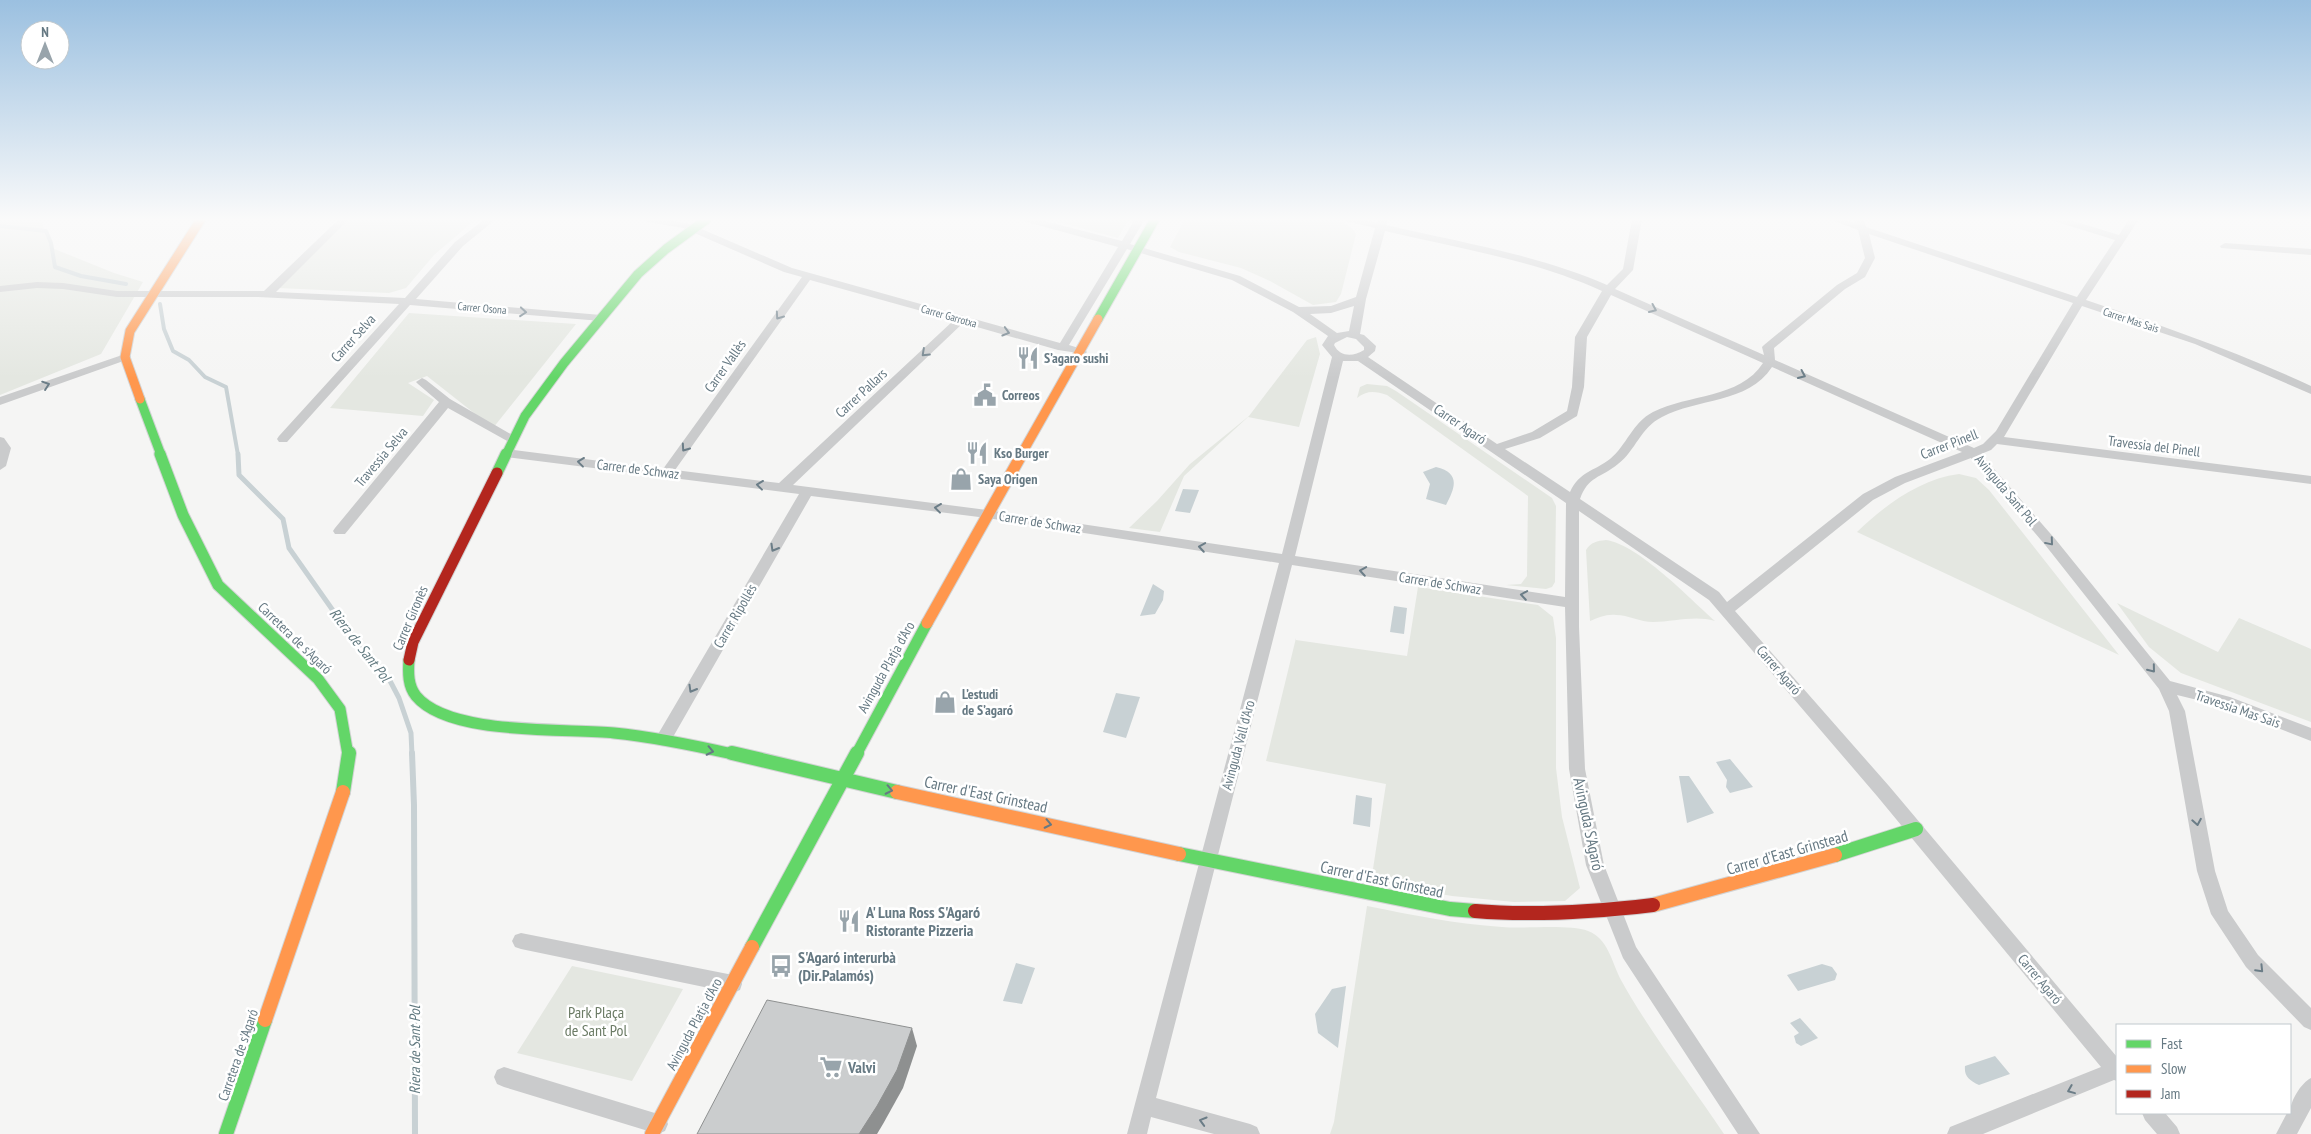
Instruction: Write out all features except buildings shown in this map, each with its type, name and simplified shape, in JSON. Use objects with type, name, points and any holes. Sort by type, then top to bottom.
[{"type":"street","points":[[0,401],[125,357],[130,331],[167,272]]},
{"type":"street","points":[[266,295],[290,272]]},
{"type":"street","name":"Carrer Selva","points":[[283,439],[433,272]]},
{"type":"street","name":"Carrer Gironès","points":[[640,272],[564,363],[525,416],[413,642],[406,668],[411,690],[430,707],[460,719],[490,725],[608,732],[662,740],[841,779]]},
{"type":"street","name":"Carrer Garrotxa","points":[[798,272],[1081,352]]},
{"type":"street","points":[[1062,348],[1108,272]]},
{"type":"street","name":"Avinguda Platja d'Aro","points":[[655,1129],[841,779],[987,514],[1126,272]]},
{"type":"street","points":[[1216,272],[1236,278],[1260,289],[1298,310],[1335,336]]},
{"type":"street","points":[[1354,335],[1368,272]]},
{"type":"street","name":"Avinguda Sant Pol","points":[[1563,272],[1580,277],[1973,452],[2051,543],[2165,686],[2177,711],[2206,871],[2220,914],[2252,960],[2311,1021]]},
{"type":"street","points":[[1496,448],[1536,435],[1573,413],[1578,386],[1581,337],[1608,290],[1626,272]]},
{"type":"street","points":[[1573,501],[1577,487],[1586,476],[1614,462],[1645,422],[1680,405],[1744,386],[1764,371],[1770,361],[1768,347],[1841,287],[1861,275],[1863,272]]},
{"type":"street","name":"Carrer Mas Sais","points":[[1993,272],[2079,303],[2198,342],[2250,362],[2311,390]]},
{"type":"street","name":"Carrer Pinell","points":[[1726,610],[1868,497],[1900,480],[1988,446],[2001,433],[2099,272]]},
{"type":"street","name":"Carrer Vallès","points":[[667,473],[808,276]]},
{"type":"street","name":"Carrer Osona","points":[[0,289],[37,285],[63,286],[116,294],[266,295],[405,302],[601,318]]},
{"type":"street","points":[[1298,310],[1326,312],[1343,308],[1361,299]]},
{"type":"street","name":"Carrer Pallars","points":[[782,488],[961,319]]},
{"type":"street","points":[[1354,335],[1364,339],[1370,346],[1369,351],[1360,357],[1353,358],[1338,356],[1332,353],[1328,345],[1330,340],[1335,336],[1354,335]]},
{"type":"street","name":"Avinguda Vall d'Aro","points":[[1137,1134],[1287,560],[1338,356]]},
{"type":"street","name":"Carretera de s'Agaró","points":[[125,357],[183,515],[218,585],[318,678],[340,709],[349,750],[343,794],[226,1134]]},
{"type":"street","name":"Carrer Agaró","points":[[1360,357],[1714,596],[1916,829],[2116,1071]]},
{"type":"street","points":[[422,382],[446,402],[514,439]]},
{"type":"street","name":"Travessia Selva","points":[[340,531],[446,402]]},
{"type":"street","name":"Travessia del Pinell","points":[[1994,440],[2311,480]]},
{"type":"street","points":[[0,441],[5,448],[0,466]]},
{"type":"street","name":"Carrer de Schwaz","points":[[506,452],[987,514],[1572,603]]},
{"type":"street","name":"Carrer Ripollès","points":[[662,740],[807,491]]},
{"type":"street","name":"Avinguda S'Agaró","points":[[1573,501],[1572,603],[1577,769],[1594,865],[1629,952],[1750,1134]]},
{"type":"street","name":"Travessia Mas Sais","points":[[2165,686],[2225,701],[2311,735]]},
{"type":"street","name":"Carrer d'East Grinstead","points":[[841,779],[1208,860],[1450,909],[1511,915],[1571,914],[1661,904],[1883,841],[1916,829]]},
{"type":"street","points":[[521,941],[733,984]]},
{"type":"street","points":[[1958,1134],[2116,1071]]},
{"type":"street","points":[[504,1077],[655,1129]]},
{"type":"street","points":[[2286,1134],[2311,1088]]},
{"type":"street","points":[[1145,1105],[1250,1134]]},
{"type":"street","points":[[2153,1114],[2170,1134]]},
{"type":"green space","points":[[0,272],[111,272],[143,282],[101,354],[0,395]]},
{"type":"green space","points":[[294,272],[420,272],[406,288],[389,293],[278,288]]},
{"type":"green space","points":[[1250,272],[1347,272],[1341,294],[1336,302],[1313,305]]},
{"type":"green space","points":[[409,313],[576,324],[493,428],[427,376],[408,383],[434,400],[423,416],[330,408]]},
{"type":"green space","points":[[1316,337],[1320,354],[1299,427],[1248,417],[1184,476],[1160,532],[1129,528],[1157,501],[1190,464],[1249,416],[1307,340]]},
{"type":"green space","points":[[1367,384],[1387,386],[1396,391],[1552,498],[1556,506],[1555,582],[1552,587],[1546,589],[1506,585],[1521,584],[1527,576],[1528,496],[1387,395],[1371,392],[1357,398],[1360,387]]},
{"type":"green space","points":[[1959,474],[1976,478],[1989,490],[2119,655],[1857,532],[1891,503],[1917,487],[1931,481]]},
{"type":"green space","points":[[1606,540],[1619,544],[1648,562],[1715,621],[1692,619],[1653,622],[1612,615],[1602,616],[1590,621],[1586,550],[1594,542]]},
{"type":"green space","points":[[1418,587],[1538,605],[1553,617],[1556,638],[1556,768],[1562,817],[1580,888],[1565,901],[1514,902],[1452,896],[1371,882],[1386,784],[1266,761],[1296,638],[1296,640],[1407,656]]},
{"type":"green space","points":[[2117,603],[2218,652],[2239,618],[2311,649],[2311,722],[2181,673],[2149,647]]},
{"type":"green space","points":[[1367,906],[1468,924],[1570,928],[1595,934],[1605,945],[1621,980],[1645,1020],[1724,1134],[1330,1134],[1334,1122]]},
{"type":"green space","name":"Park Plaça de Sant Pol","points":[[572,966],[683,989],[632,1081],[517,1053]]},
{"type":"shaded area","points":[[1436,467],[1453,477],[1452,493],[1446,505],[1426,499],[1430,484],[1423,472]]},
{"type":"shaded area","points":[[1183,489],[1199,490],[1190,513],[1175,511]]},
{"type":"shaded area","points":[[1153,584],[1164,591],[1163,600],[1155,614],[1140,616]]},
{"type":"shaded area","points":[[1394,606],[1407,608],[1404,634],[1390,632]]},
{"type":"shaded area","points":[[1116,693],[1140,697],[1126,738],[1103,732]]},
{"type":"shaded area","points":[[1730,759],[1753,787],[1730,793],[1726,787],[1727,780],[1716,762]]},
{"type":"shaded area","points":[[1679,776],[1689,776],[1714,813],[1687,823]]},
{"type":"shaded area","points":[[1356,795],[1372,798],[1370,827],[1353,824]]},
{"type":"shaded area","points":[[1016,963],[1035,968],[1022,1004],[1003,1001]]},
{"type":"shaded area","points":[[1822,964],[1832,967],[1837,974],[1835,980],[1798,991],[1787,975]]},
{"type":"shaded area","points":[[1346,986],[1338,1048],[1318,1033],[1315,1014],[1332,989]]},
{"type":"shaded area","points":[[1800,1018],[1818,1038],[1801,1046],[1796,1043],[1794,1036],[1799,1033],[1790,1023]]},
{"type":"shaded area","points":[[1995,1056],[2010,1074],[1979,1085],[1968,1077],[1965,1072],[1965,1066]]},
{"type":"waterway","name":"Riera de Sant Pol","points":[[69,272],[81,276],[126,284]]},
{"type":"waterway","name":"Riera de Sant Pol","points":[[160,304],[164,329],[173,351],[189,360],[205,377],[226,387],[238,455]]},
{"type":"waterway","name":"Riera de Sant Pol","points":[[238,454],[239,475],[283,519],[289,548],[346,629],[388,677],[399,698],[411,733],[412,755]]},
{"type":"waterway","name":"Riera de Sant Pol","points":[[412,753],[414,805],[415,1134]]},
{"type":"traffic: fast","points":[[497,473],[525,416],[564,363],[640,272]]},
{"type":"traffic: fast","points":[[1098,319],[1125,272]]},
{"type":"traffic: fast","points":[[140,399],[183,515],[218,585],[318,679],[340,709],[349,750],[343,792]]},
{"type":"traffic: fast","points":[[752,947],[927,623]]},
{"type":"traffic: fast","points":[[409,660],[409,680],[413,691],[421,701],[449,716],[474,723],[500,727],[635,735],[734,754],[897,792]]},
{"type":"traffic: fast","points":[[1835,855],[1916,829]]},
{"type":"traffic: fast","points":[[1179,854],[1450,909],[1475,911]]},
{"type":"traffic: fast","points":[[226,1134],[265,1020]]},
{"type":"traffic: slow","points":[[140,399],[125,357],[130,331],[167,272]]},
{"type":"traffic: slow","points":[[927,623],[1098,319]]},
{"type":"traffic: slow","points":[[265,1020],[343,792]]},
{"type":"traffic: slow","points":[[897,792],[1179,854]]},
{"type":"traffic: slow","points":[[1653,905],[1835,855]]},
{"type":"traffic: slow","points":[[652,1134],[752,947]]},
{"type":"traffic: jam","points":[[409,660],[413,642],[497,473]]},
{"type":"traffic: jam","points":[[1475,911],[1520,914],[1564,913],[1653,905]]},
{"type":"place","name":"S’agaro sushi","points":[[1028,358]]},
{"type":"place","name":"Correos","points":[[985,395]]},
{"type":"place","name":"Kso Burger","points":[[977,453]]},
{"type":"place","name":"Saya Origen","points":[[961,479]]},
{"type":"place","name":"L’estudi de S’agaró","points":[[945,702]]},
{"type":"place","name":"A' Luna Ross S'Agaró Ristorante Pizzeria","points":[[849,921]]},
{"type":"place","name":"S'Agaró interurbà (Dir.Palamós)","points":[[781,966]]},
{"type":"place","name":"Valvi","points":[[831,1067]]}]
